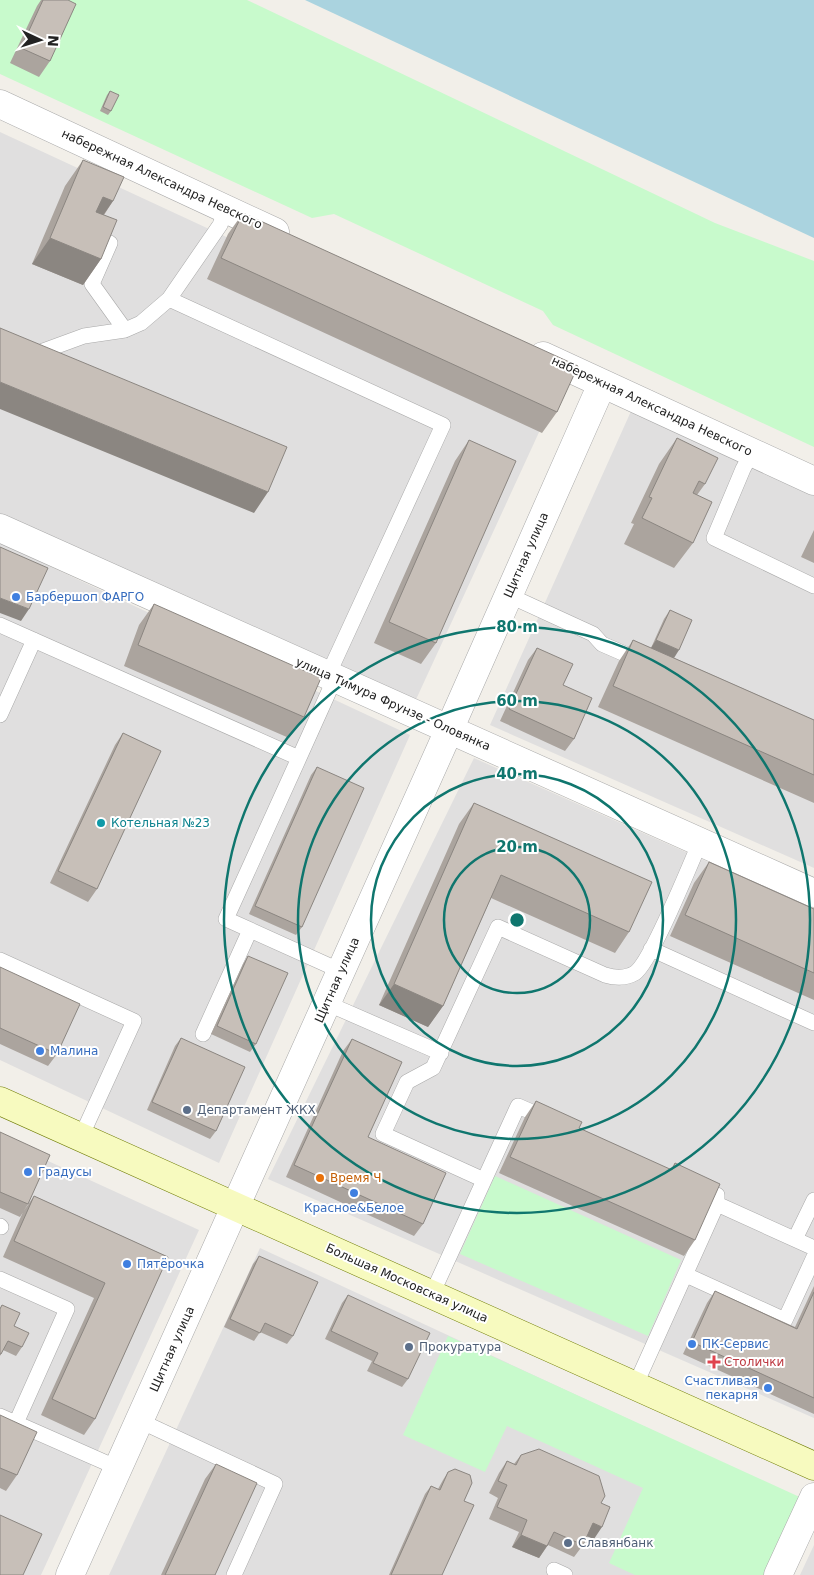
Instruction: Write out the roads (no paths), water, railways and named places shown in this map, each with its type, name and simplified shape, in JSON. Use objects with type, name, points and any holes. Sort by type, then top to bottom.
[{"type":"main road","name":"Большая Московская улица","points":[[0,1101],[814,1466]]},
{"type":"street","name":"набережная Александра Невского","points":[[0,104],[298,242]]},
{"type":"street","name":"набережная Александра Невского","points":[[522,347],[814,481]]},
{"type":"street","name":"Щитная улица","points":[[70,1575],[602,384]]},
{"type":"street","name":"улица Тимура Фрунзе - Оловянка","points":[[0,528],[814,893]]},
{"type":"street","points":[[778,1575],[814,1497]]},
{"type":"lane","points":[[43,351],[84,336],[125,330],[141,323],[169,299],[220,225],[226,209]]},
{"type":"lane","points":[[110,243],[92,284],[125,330]]},
{"type":"lane","points":[[169,299],[443,425],[332,676],[299,758],[226,919],[341,971]]},
{"type":"lane","points":[[26,343],[61,359]]},
{"type":"lane","points":[[752,452],[714,538],[814,586]]},
{"type":"lane","points":[[508,595],[593,634],[602,644],[655,667]]},
{"type":"lane","points":[[0,625],[299,758]]},
{"type":"lane","points":[[0,715],[34,640]]},
{"type":"lane","points":[[484,1180],[383,1134],[407,1082],[433,1068],[498,927],[605,975],[624,977],[633,974],[642,967],[700,842]]},
{"type":"lane","points":[[202,1034],[250,930]]},
{"type":"lane","points":[[651,949],[814,1023]]},
{"type":"lane","points":[[0,960],[134,1021],[81,1137]]},
{"type":"lane","points":[[326,1003],[440,1053]]},
{"type":"lane","points":[[432,1294],[518,1106],[563,1126]]},
{"type":"lane","points":[[635,1386],[717,1204],[717,1195],[681,1179]]},
{"type":"lane","points":[[795,1240],[814,1200]]},
{"type":"lane","points":[[717,1204],[814,1248]]},
{"type":"lane","points":[[686,1275],[785,1320],[814,1257]]},
{"type":"lane","points":[[0,1279],[67,1310],[16,1422]]},
{"type":"lane","points":[[0,1416],[118,1468]]},
{"type":"lane","points":[[140,1421],[275,1484],[234,1575]]},
{"type":"water","points":[[305,0],[814,0],[814,238]]},
{"type":"place","name":"Барбершоп ФАРГО","points":[[16,597]]},
{"type":"place","name":"Котельная №23","points":[[101,823]]},
{"type":"place","name":"Малина","points":[[40,1051]]},
{"type":"place","name":"Департамент ЖКХ","points":[[187,1110]]},
{"type":"place","name":"Градусы","points":[[28,1172]]},
{"type":"place","name":"Время Ч","points":[[320,1178]]},
{"type":"place","name":"Красное&Белое","points":[[354,1193]]},
{"type":"place","name":"Пятёрочка","points":[[127,1264]]},
{"type":"place","name":"ПК-Сервис","points":[[692,1344]]},
{"type":"place","name":"Прокуратура","points":[[409,1347]]},
{"type":"place","name":"Столички","points":[[714,1362]]},
{"type":"place","name":"Счастливая пекарня","points":[[768,1388]]},
{"type":"place","name":"Славянбанк","points":[[568,1543]]}]
